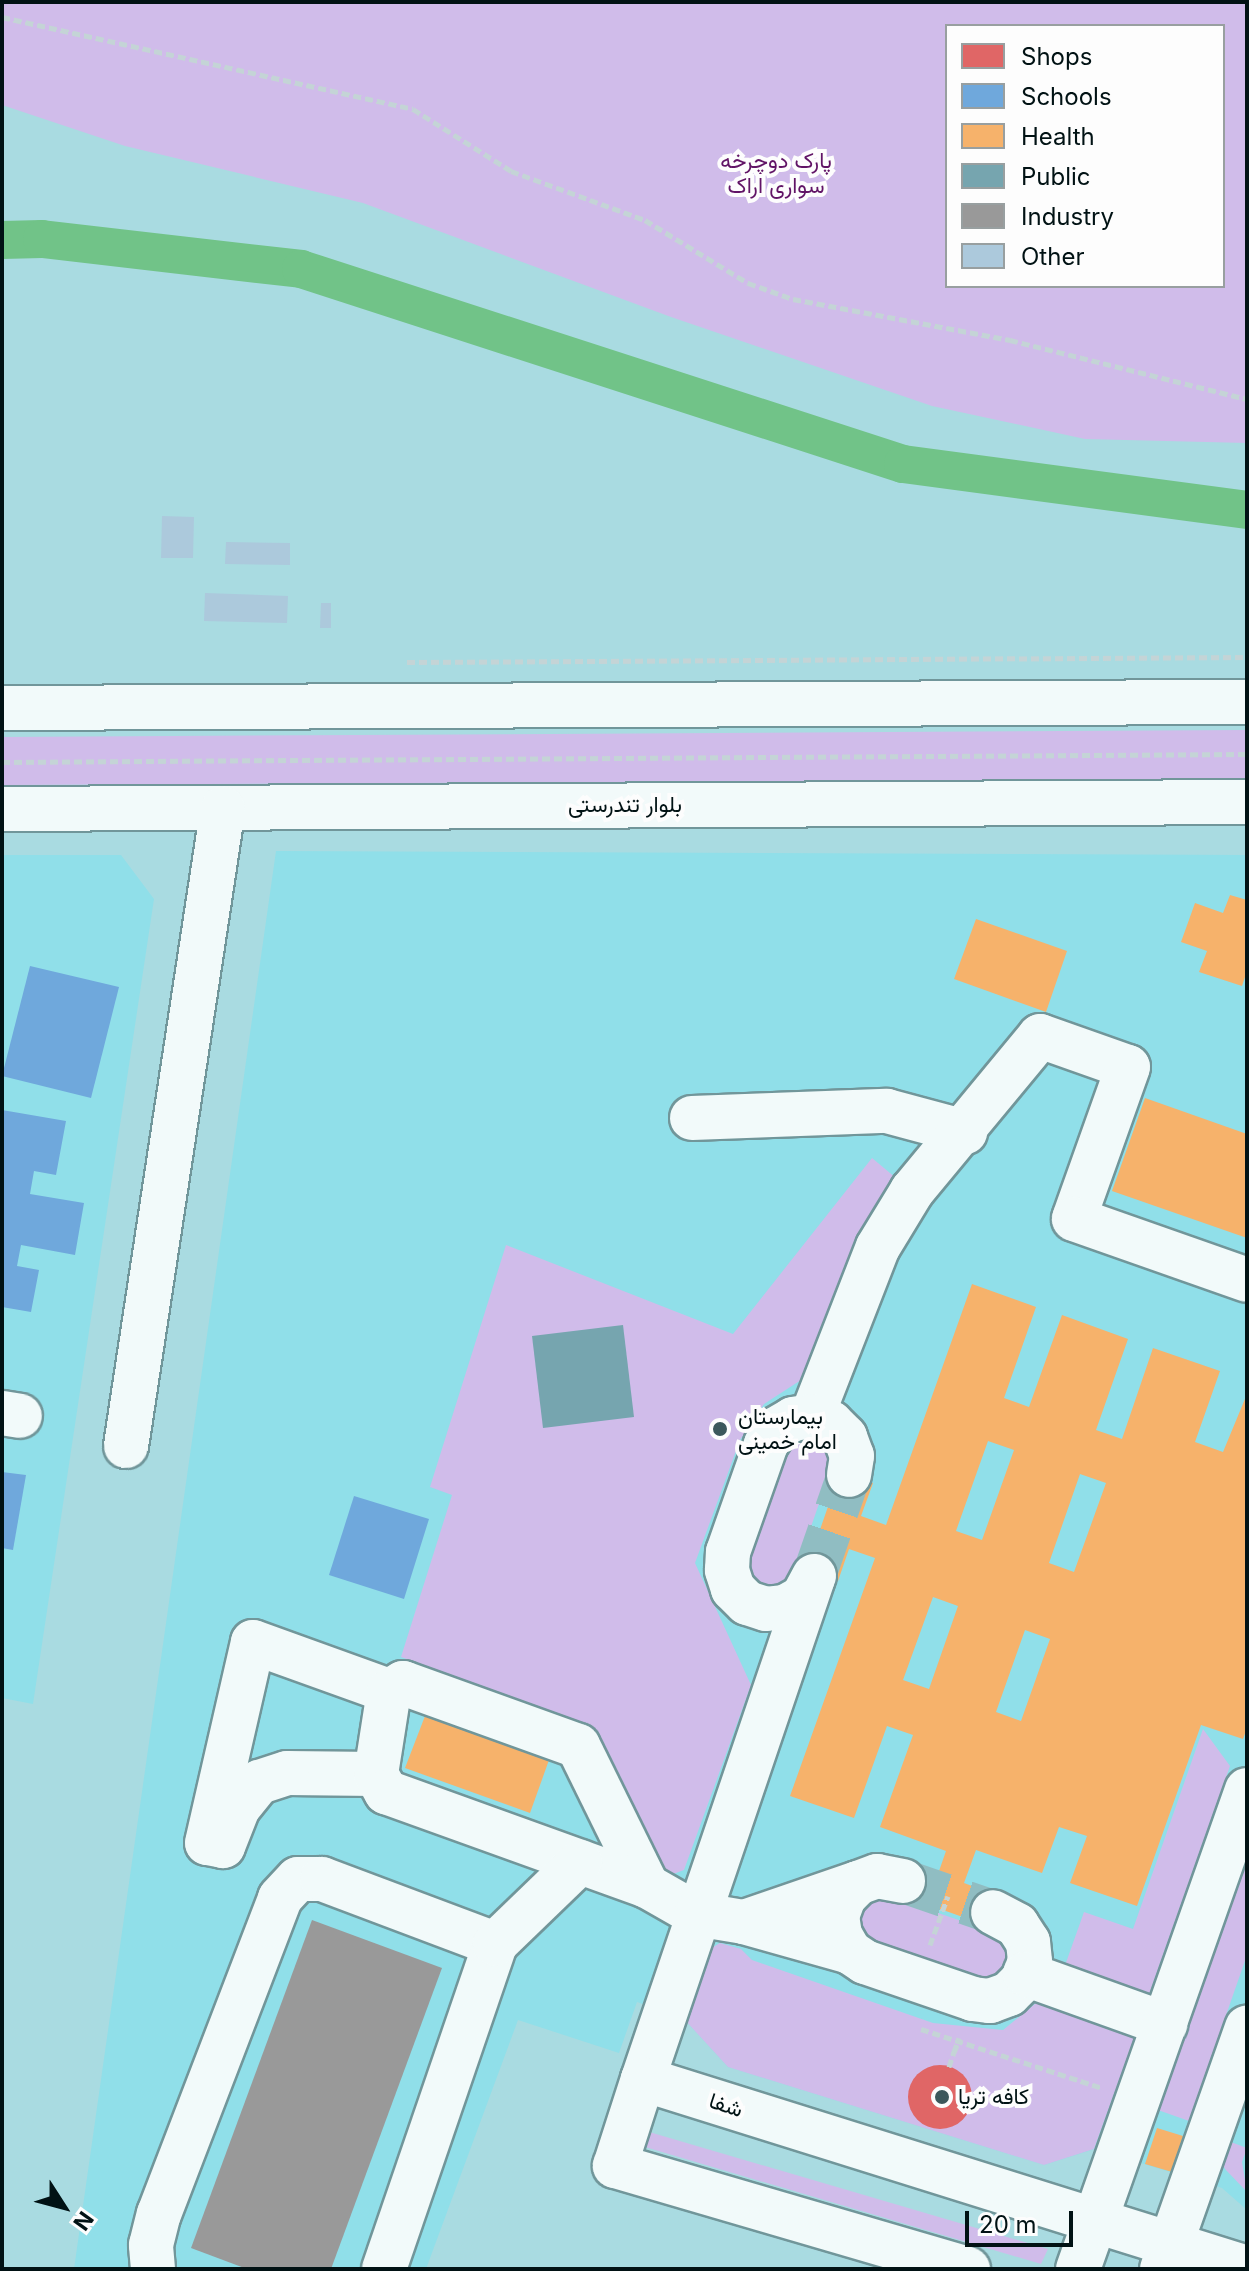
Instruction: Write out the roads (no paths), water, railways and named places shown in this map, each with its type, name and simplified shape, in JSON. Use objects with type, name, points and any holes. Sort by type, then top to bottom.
[{"type":"street","points":[[2,708],[1247,702]]},
{"type":"street","name":"بلوار تندرستی","points":[[2,809],[1247,802]]},
{"type":"street","points":[[126,1446],[223,808]]},
{"type":"street","points":[[812,1416],[878,1247],[912,1191],[965,1132],[1040,1036],[1128,1067],[1074,1219],[1247,1280]]},
{"type":"street","points":[[692,1118],[887,1111],[965,1132]]},
{"type":"street","points":[[779,1681],[747,1603],[733,1589],[727,1570],[728,1552],[766,1444],[776,1429],[793,1419],[812,1416],[831,1423],[845,1437],[852,1456],[849,1475]]},
{"type":"street","points":[[747,1603],[766,1609],[785,1607],[803,1597],[814,1577],[696,1914],[615,2166],[955,2267]]},
{"type":"street","points":[[376,1774],[287,1773],[259,1782],[238,1808],[223,1846],[207,1843],[253,1642],[389,1691],[403,1683],[578,1746],[647,1886]]},
{"type":"street","points":[[389,1691],[376,1774],[386,1792],[647,1886],[696,1914],[744,1922],[850,1952],[918,1980],[990,2001],[1009,1994],[1025,1974],[1028,1942],[1017,1925],[993,1912]]},
{"type":"street","points":[[1078,2269],[1247,1790]]},
{"type":"street","points":[[384,2269],[495,1944],[580,1862]]},
{"type":"street","points":[[744,1922],[877,1876],[903,1881]]},
{"type":"street","points":[[153,2269],[151,2245],[159,2214],[280,1898],[298,1879],[322,1879],[495,1944]]},
{"type":"street","points":[[850,1952],[840,1935],[837,1916],[844,1897],[858,1883]]},
{"type":"street","points":[[1025,1974],[1165,2024]]},
{"type":"street","points":[[1166,2257],[1247,2027]]},
{"type":"street","name":"شفا","points":[[643,2079],[1095,2221],[1166,2257],[1247,2268]]},
{"type":"waterway","points":[[2,240],[42,239],[301,269],[903,464],[1247,510]]},
{"type":"tunnel","points":[[815,1573],[849,1475]]},
{"type":"tunnel","points":[[903,1881],[993,1912]]},
{"type":"place","name":"بیمارستان امام خمینی","points":[[720,1429]]},
{"type":"place","name":"کافه تریا","points":[[942,2097]]},
{"type":"park label","name":"پارک دوچرخه سواری اراک","points":[[776,172]]}]
